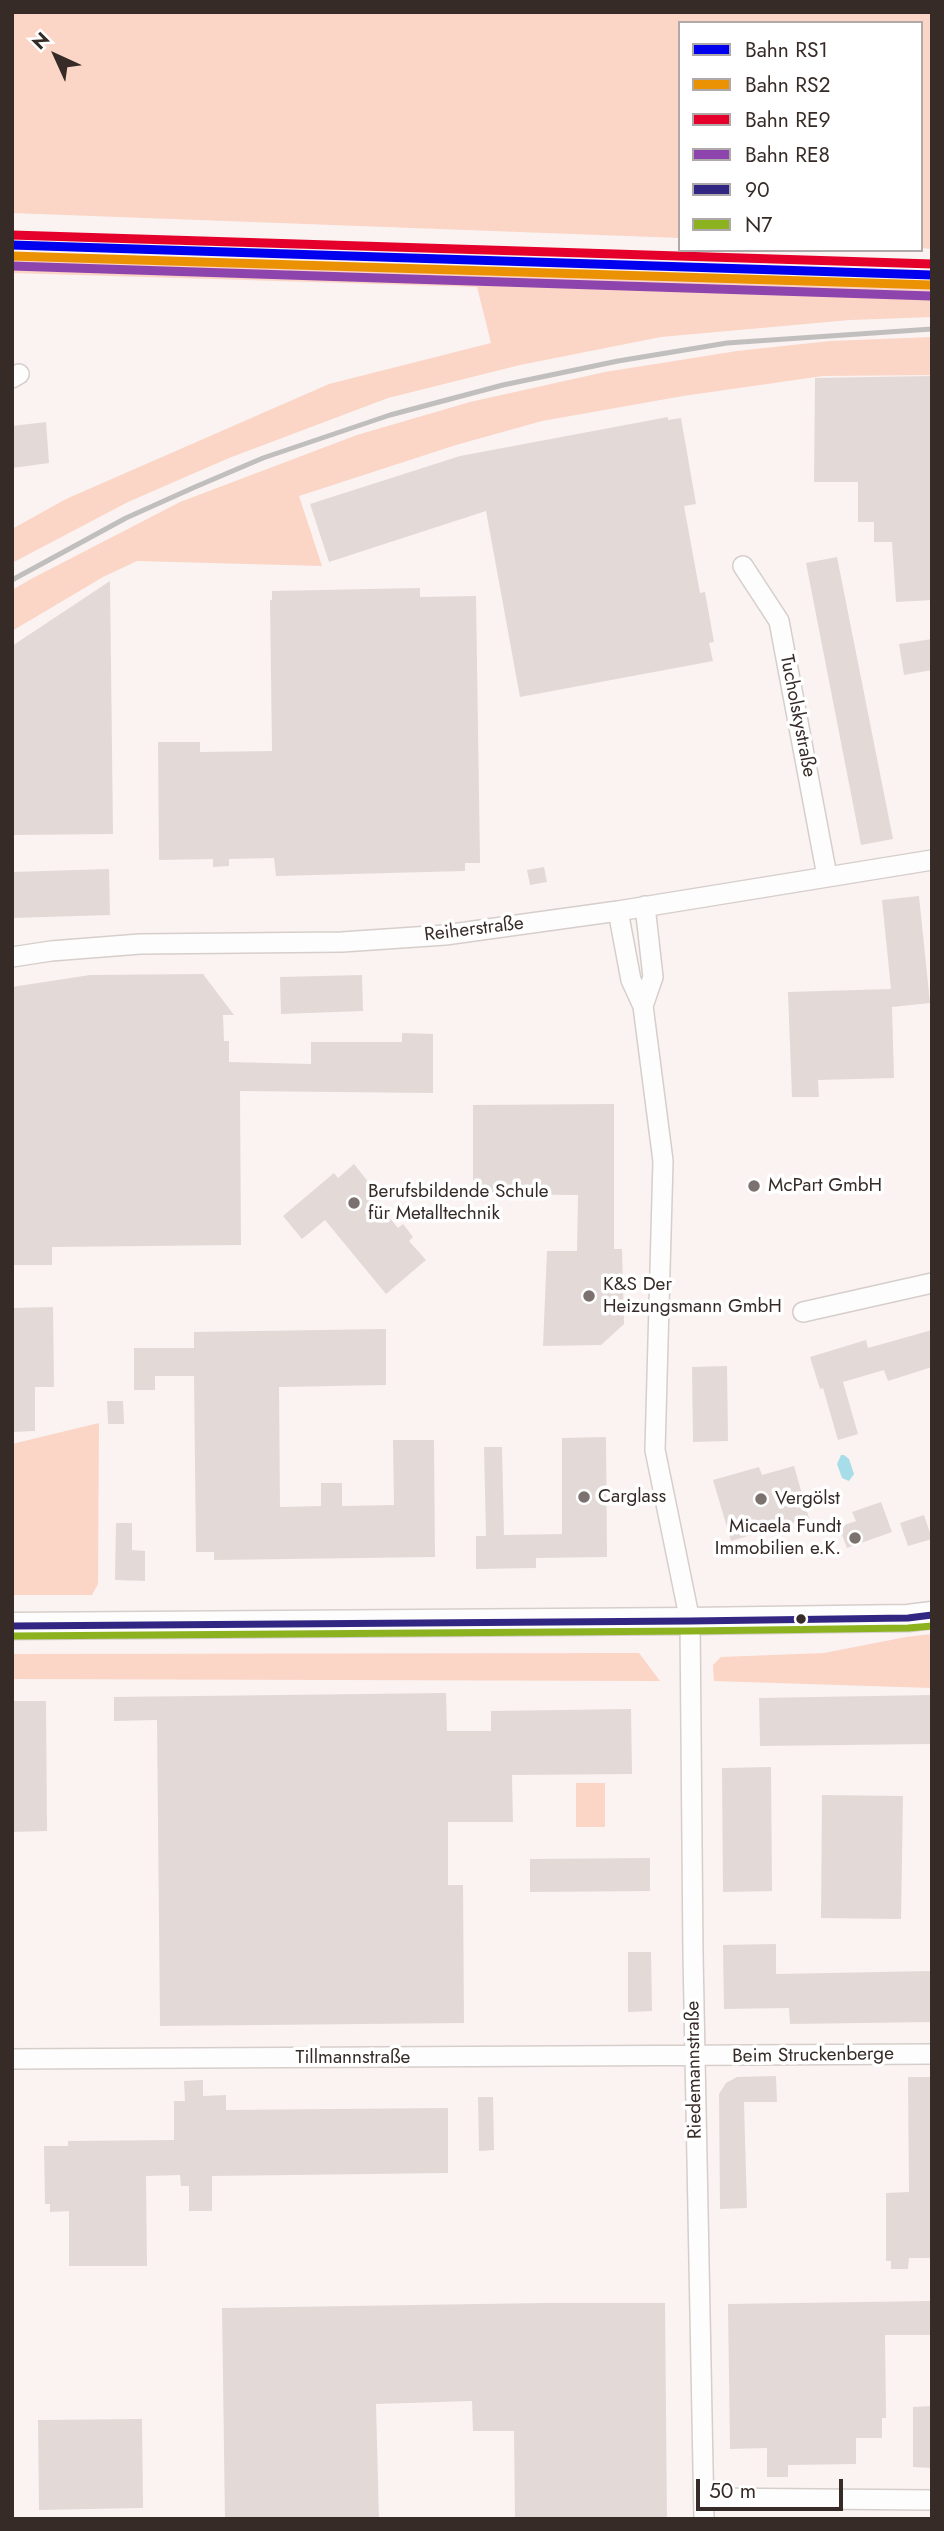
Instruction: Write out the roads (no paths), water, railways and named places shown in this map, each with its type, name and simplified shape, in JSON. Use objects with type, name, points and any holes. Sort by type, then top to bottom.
[{"type":"main road","points":[[12,1626],[690,1622],[908,1618],[932,1615]]},
{"type":"street","name":"Tucholskystraße","points":[[743,566],[779,621],[827,876]]},
{"type":"street","name":"Reiherstraße","points":[[12,957],[140,944],[342,942],[444,935],[618,911],[932,860]]},
{"type":"street","points":[[643,1006],[653,977],[645,906]]},
{"type":"street","points":[[618,911],[631,980],[643,1006]]},
{"type":"street","name":"Riedemannstraße","points":[[643,1006],[663,1161],[654,1450],[690,1622],[704,2519]]},
{"type":"street","points":[[803,1312],[932,1283]]},
{"type":"street","name":"Beim Struckenberge","points":[[695,2057],[932,2054]]},
{"type":"street","name":"Tillmannstraße","points":[[12,2059],[695,2057]]},
{"type":"street","points":[[704,2498],[932,2500]]},
{"type":"water","points":[[841,1455],[849,1459],[854,1474],[849,1481],[842,1478],[837,1464]]},
{"type":"railway","points":[[12,580],[126,518],[195,487],[263,458],[390,415],[503,385],[618,361],[727,343],[932,329]]},
{"type":"rail line","name":"RE9","points":[[12,235],[932,264]]},
{"type":"rail line","name":"RS1","points":[[12,245],[932,275]]},
{"type":"rail line","name":"RS2","points":[[12,256],[932,285]]},
{"type":"rail line","name":"RE8","points":[[12,266],[931,296]]},
{"type":"place","name":"McPart GmbH","points":[[754,1186]]},
{"type":"place","name":"Berufsbildende Schule für Metalltechnik","points":[[354,1203]]},
{"type":"place","name":"K&S Der Heizungsmann GmbH","points":[[589,1296]]},
{"type":"place","name":"Carglass","points":[[584,1497]]},
{"type":"place","name":"Vergölst","points":[[761,1499]]},
{"type":"place","name":"Micaela Fundt Immobilien e.K.","points":[[855,1538]]}]
